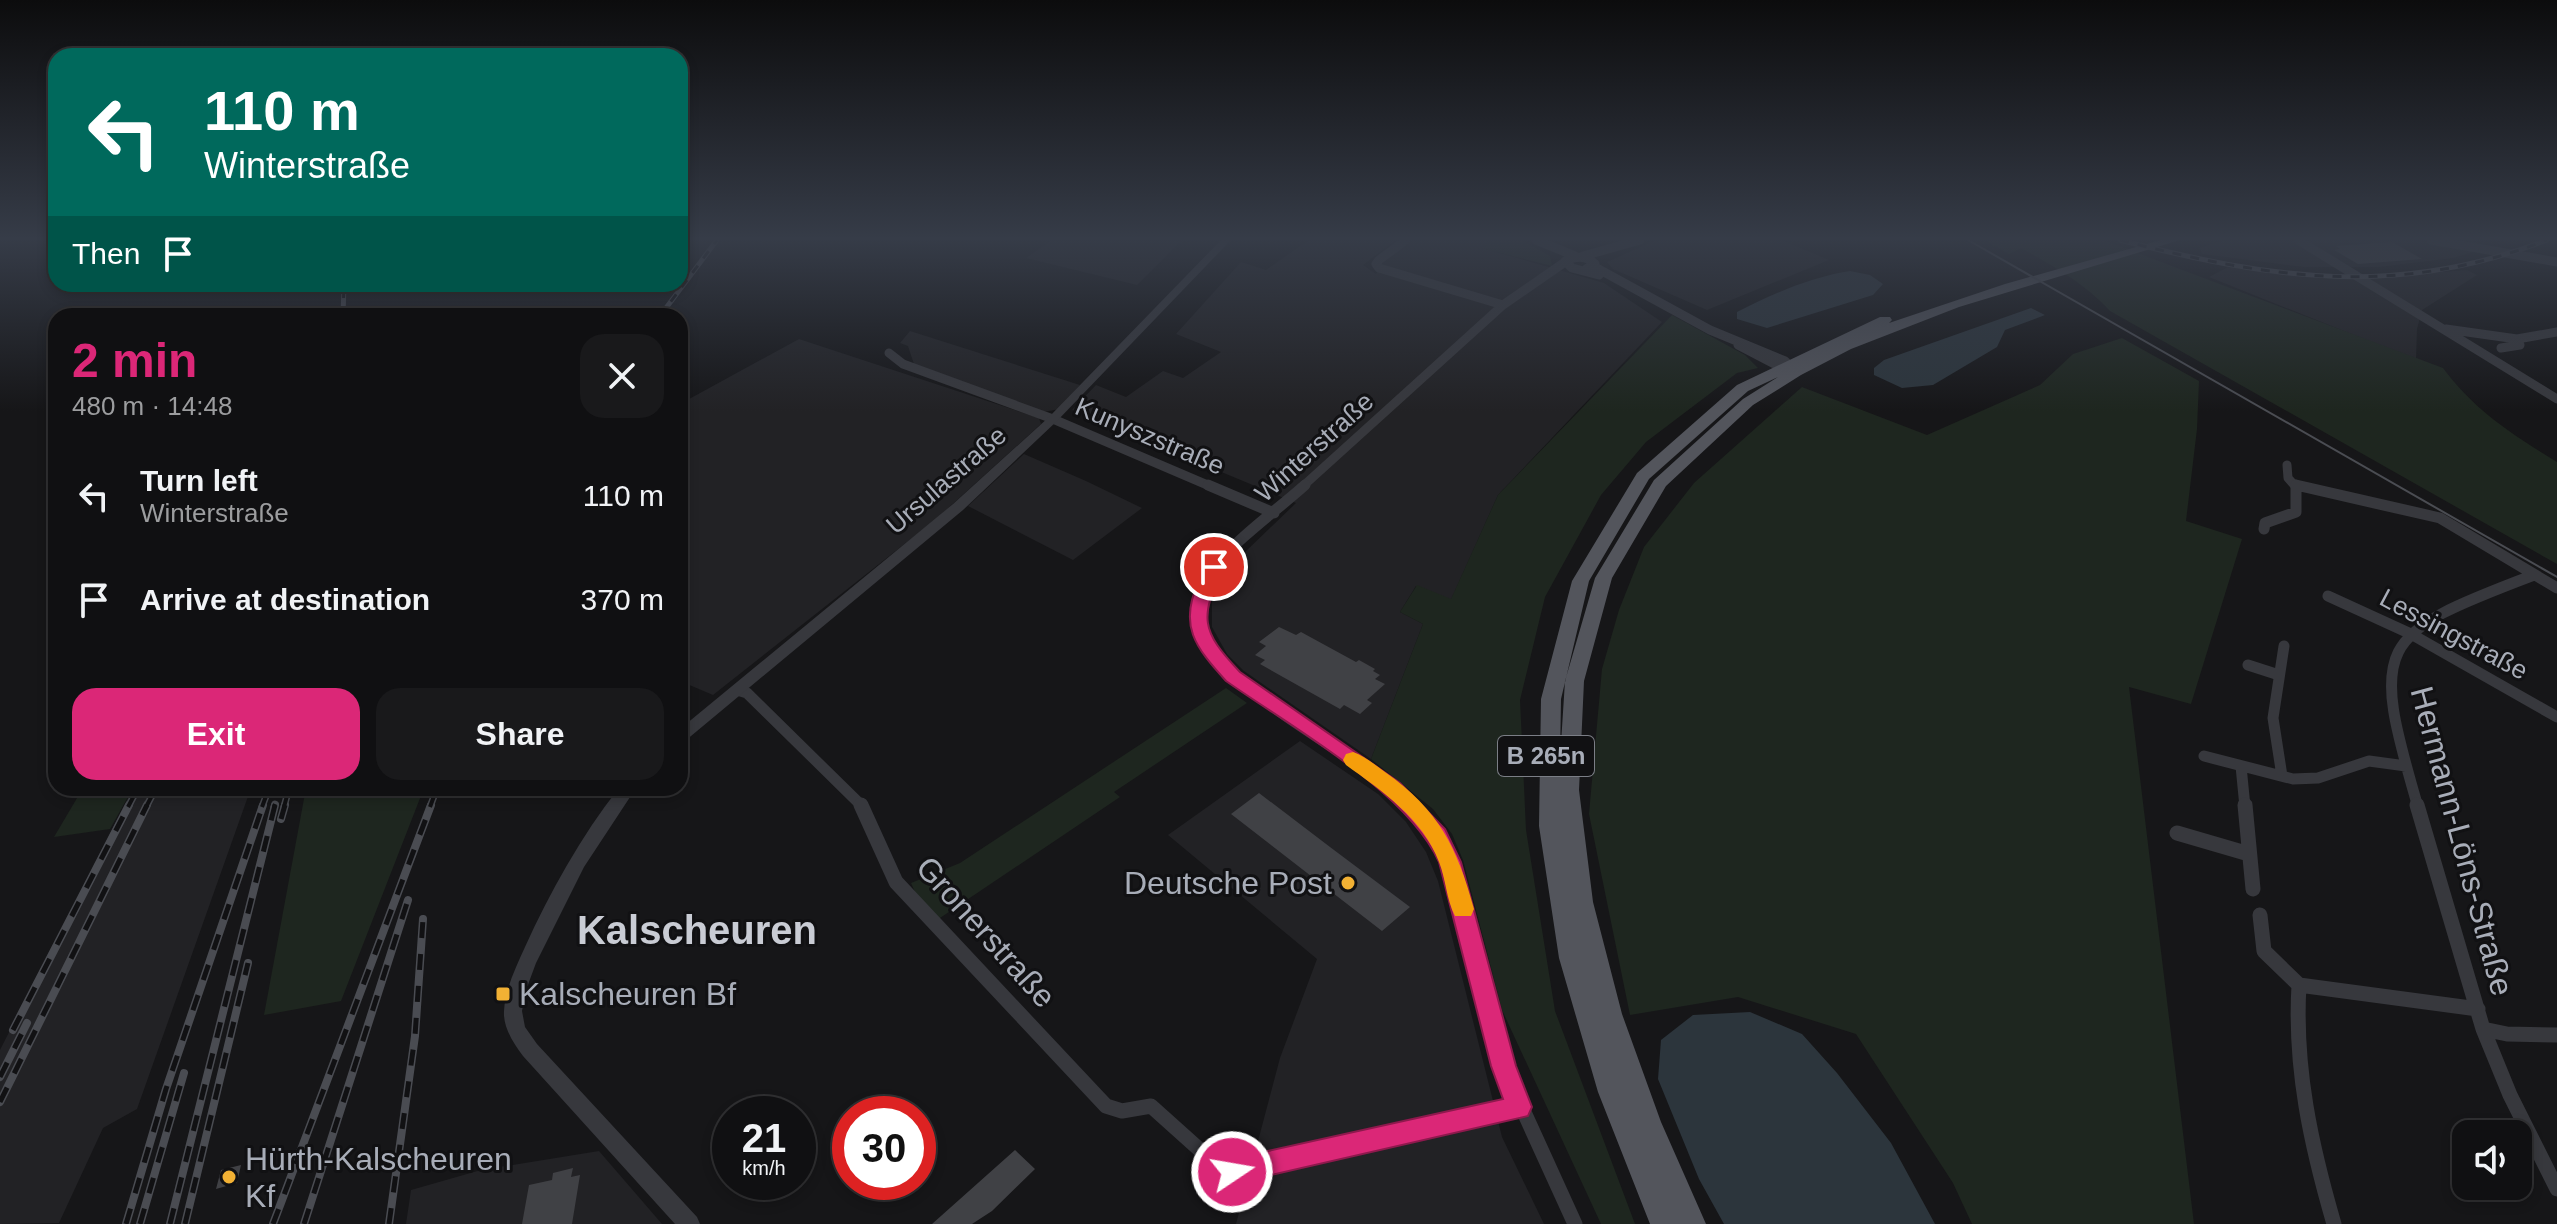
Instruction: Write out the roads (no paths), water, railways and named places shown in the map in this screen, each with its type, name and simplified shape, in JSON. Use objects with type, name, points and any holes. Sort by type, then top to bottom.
[{"type":"main road","name":"B 265n","points":[[1664,1224],[1609,1090],[1572,973],[1552,865],[1545,778],[1551,699],[1557,655],[1575,594],[1619,507],[1655,460],[1692,424],[1785,367],[1900,315],[1957,297]]},
{"type":"main road","name":"B 265n","points":[[1692,1224],[1636,1094],[1607,1004],[1583,913],[1571,836],[1569,709],[1588,614],[1622,536],[1664,479],[1704,438],[1785,367],[1986,297]]},
{"type":"street","name":"Ursulastraße","points":[[688,730],[928,533],[1053,419],[1171,297]]},
{"type":"street","points":[[1479,297],[1503,305]]},
{"type":"street","name":"Winterstraße","points":[[1513,297],[1206,578],[1197,604],[1204,640],[1233,676],[1393,788],[1438,835],[1450,862],[1503,1066],[1519,1107],[1575,1224]]},
{"type":"street","points":[[1648,297],[1785,367]]},
{"type":"street","points":[[2390,297],[2557,399]]},
{"type":"street","points":[[2438,327],[2517,339],[2557,332]]},
{"type":"street","points":[[2501,348],[2520,345],[2517,339]]},
{"type":"street","name":"Kunyszstraße","points":[[889,353],[903,364],[1053,419],[1274,513]]},
{"type":"street","points":[[2287,465],[2288,478],[2296,485],[2440,518],[2557,588]]},
{"type":"street","points":[[2264,529],[2265,523],[2296,512],[2296,485]]},
{"type":"street","name":"Hermann-Löns-Straße","points":[[2534,575],[2449,607],[2411,634],[2398,648],[2389,672],[2391,703],[2406,766],[2483,1029],[2510,1095],[2557,1189]]},
{"type":"street","name":"Lessingstraße","points":[[2328,596],[2411,634],[2557,717]]},
{"type":"street","points":[[2282,776],[2273,718],[2284,646]]},
{"type":"street","points":[[2248,665],[2279,675]]},
{"type":"street","name":"Gronerstraße","points":[[737,690],[747,693],[862,806],[896,882],[1106,1106],[1122,1111],[1151,1106],[1219,1167],[1232,1172],[1519,1107]]},
{"type":"street","points":[[2204,756],[2282,776],[2310,779],[2369,761],[2406,766]]},
{"type":"street","points":[[2241,766],[2253,889]]},
{"type":"street","points":[[621,796],[603,818],[583,852],[520,981],[514,1020],[530,1050],[606,1128],[689,1224]]},
{"type":"street","points":[[2177,833],[2249,854]]},
{"type":"street","points":[[2260,915],[2264,951],[2299,985],[2478,1009]]},
{"type":"street","points":[[2299,985],[2295,1025],[2298,1064],[2307,1122],[2334,1224]]},
{"type":"street","points":[[2483,1029],[2507,1034],[2557,1035]]},
{"type":"tram line","points":[[2068,297],[2557,577]]},
{"type":"railway","points":[[343,308],[344,297]]},
{"type":"railway","points":[[666,308],[674,297]]},
{"type":"railway","points":[[128,807],[134,796]]},
{"type":"railway","points":[[146,807],[152,796]]},
{"type":"railway","points":[[262,807],[266,796]]},
{"type":"railway","points":[[284,807],[287,796]]},
{"type":"railway","points":[[430,807],[434,796]]},
{"type":"railway","points":[[13,1030],[129,805]]},
{"type":"railway","points":[[126,1224],[166,1089],[263,805]]},
{"type":"railway","points":[[170,1224],[275,805]]},
{"type":"railway","points":[[281,819],[285,805]]},
{"type":"railway","points":[[273,1224],[431,805]]},
{"type":"railway","points":[[0,1102],[146,807]]},
{"type":"railway","points":[[304,1224],[408,900]]},
{"type":"railway","points":[[389,1224],[415,1036],[423,919]]},
{"type":"railway","points":[[185,1224],[248,963]]},
{"type":"railway","points":[[0,1077],[27,1023]]},
{"type":"railway","points":[[140,1224],[184,1073]]},
{"type":"place","name":"Deutsche Post","points":[[1348,883]]},
{"type":"place","name":"Kalscheuren Bf","points":[[503,994]]},
{"type":"place","name":"Hürth-Kalscheuren Kf","points":[[229,1177]]},
{"type":"district","name":"Kalscheuren","points":[[697,930]]}]
